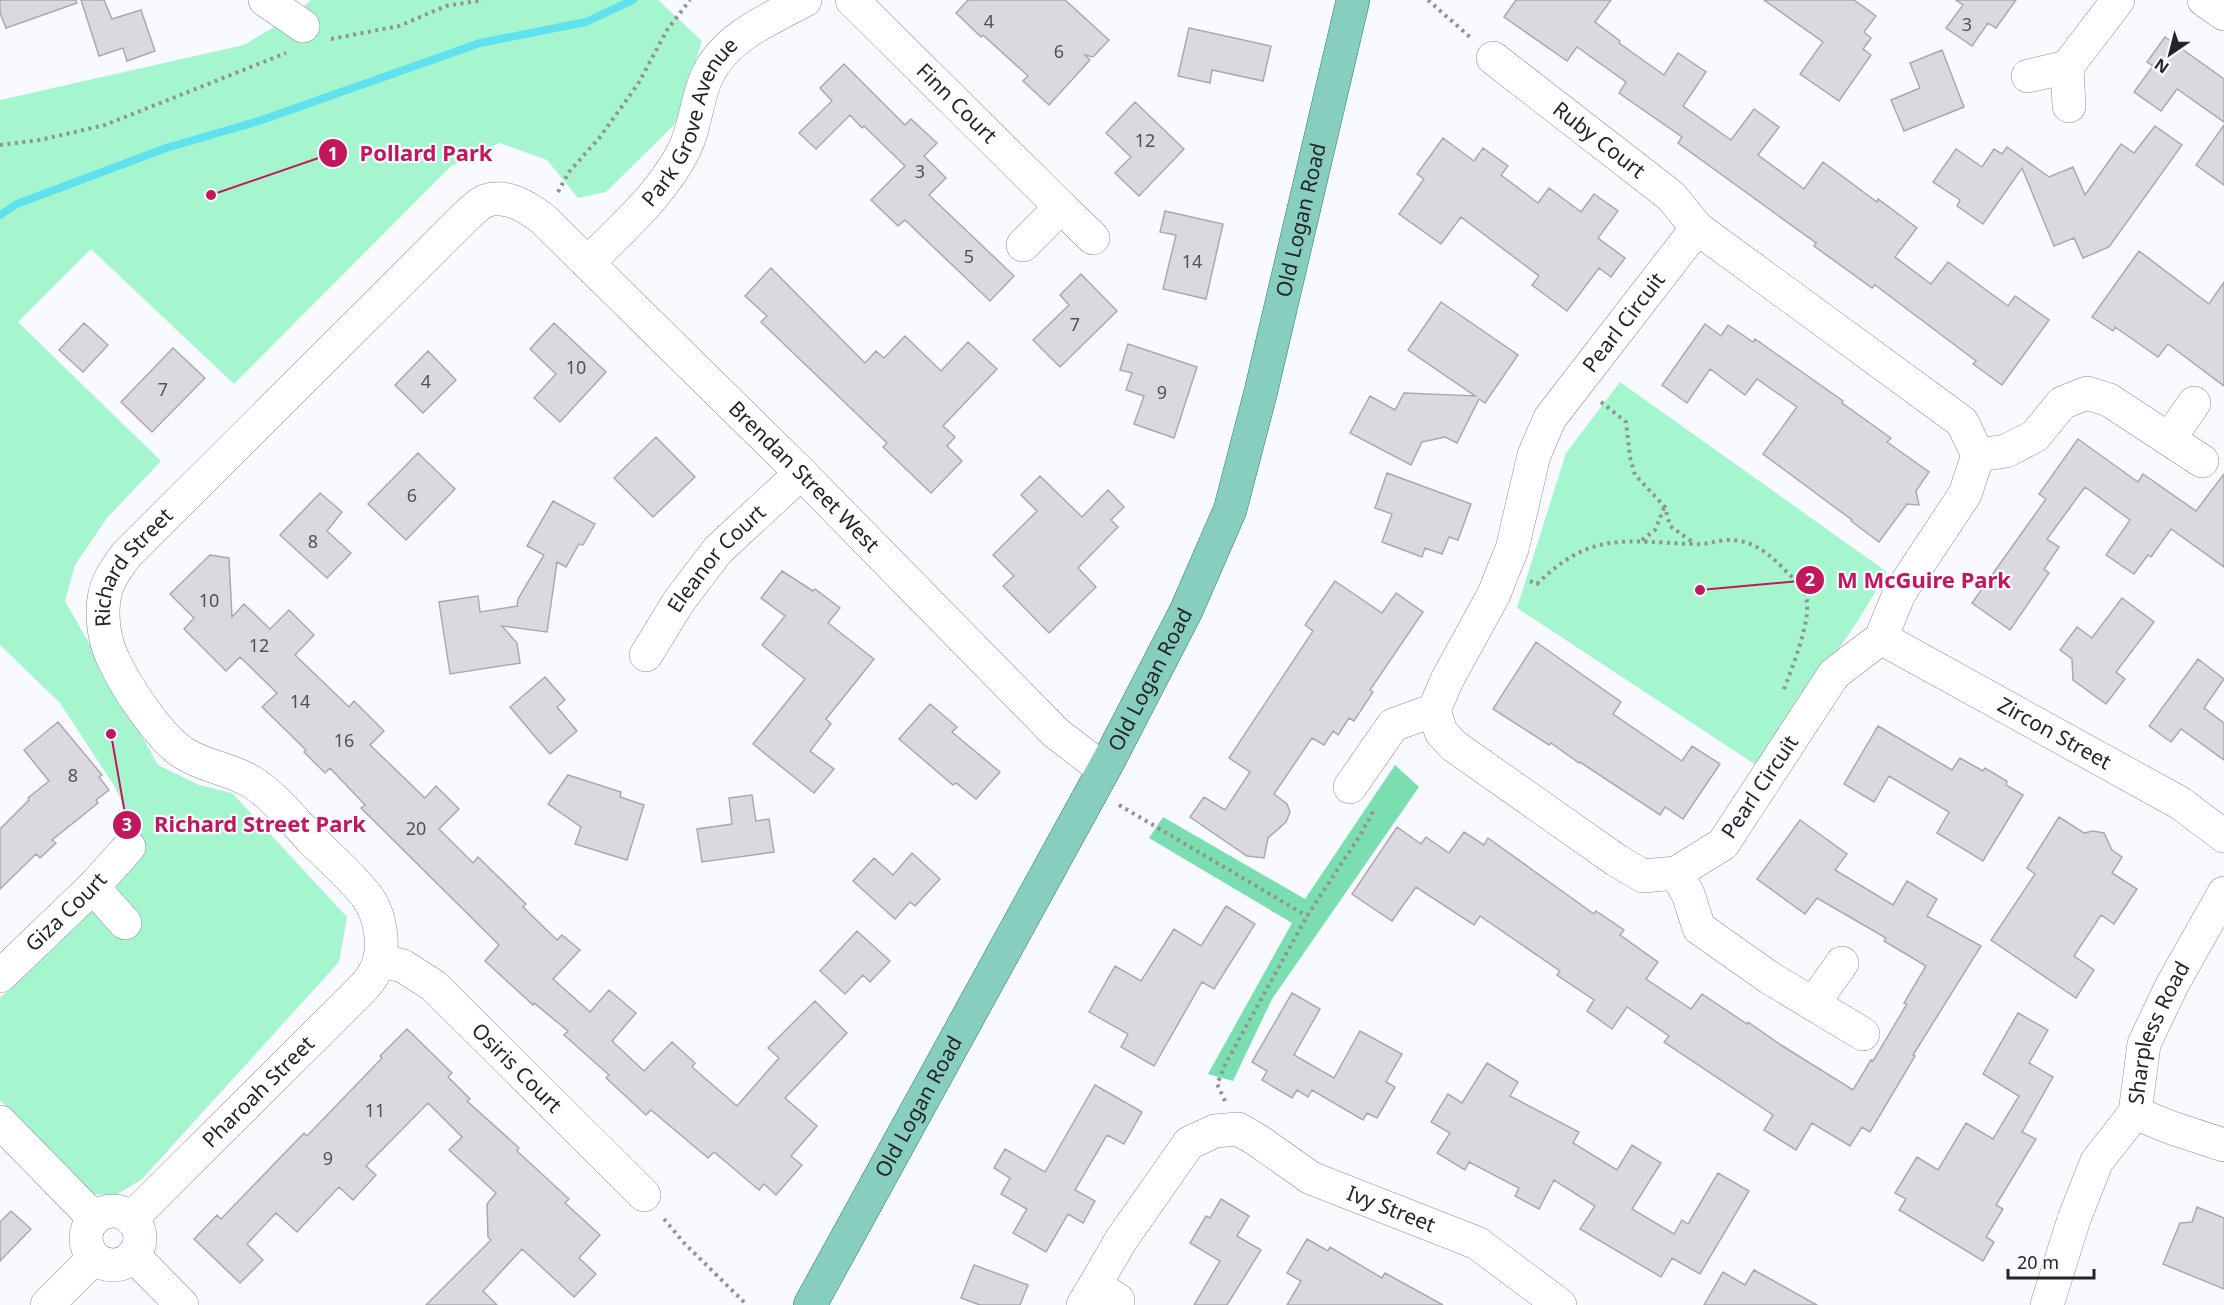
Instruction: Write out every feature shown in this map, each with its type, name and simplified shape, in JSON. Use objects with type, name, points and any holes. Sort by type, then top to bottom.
[{"type":"main road","name":"Old Logan Road","points":[[810,1305],[1098,779],[1186,611],[1230,510],[1261,391],[1353,0]]},
{"type":"street","points":[[265,0],[307,39]]},
{"type":"street","name":"Park Grove Avenue","points":[[588,263],[666,179],[684,151],[707,74],[722,54],[739,37],[805,0]]},
{"type":"street","name":"Finn Court","points":[[852,0],[1093,238]]},
{"type":"street","points":[[2028,76],[2067,67],[2118,0]]},
{"type":"street","points":[[2204,0],[2224,14]]},
{"type":"street","name":"Ruby Court","points":[[1493,58],[1671,196],[1697,228]]},
{"type":"street","points":[[2067,67],[2069,106]]},
{"type":"street","name":"Brendan Street West","points":[[496,199],[512,201],[527,207],[543,219],[801,473],[1056,733],[1098,779]]},
{"type":"street","name":"Richard Street","points":[[379,960],[381,940],[377,915],[366,895],[254,783],[185,754],[172,745],[160,731],[136,699],[114,661],[105,637],[104,599],[111,578],[126,555],[466,216],[484,202],[496,199]]},
{"type":"street","points":[[1023,245],[1062,207]]},
{"type":"street","points":[[1697,228],[1962,422],[1978,455],[1965,494],[1899,594],[1881,638]]},
{"type":"street","name":"Pearl Circuit","points":[[1697,228],[1550,418],[1534,455],[1512,549],[1494,594],[1447,680],[1434,710],[1441,732],[1454,746],[1616,860],[1643,876],[1676,873],[1723,844],[1834,674],[1881,638]]},
{"type":"street","points":[[1978,455],[2006,451],[2035,436],[2062,403],[2086,393],[2109,400],[2202,461]]},
{"type":"street","points":[[2170,438],[2194,403]]},
{"type":"street","name":"Eleanor Court","points":[[646,655],[679,601],[718,550],[801,473]]},
{"type":"street","name":"Zircon Street","points":[[1881,638],[2180,803],[2224,836]]},
{"type":"street","points":[[1350,787],[1393,725],[1434,710]]},
{"type":"street","name":"Giza Court","points":[[0,976],[93,887],[129,847]]},
{"type":"street","points":[[1676,873],[1688,894],[1699,928],[1770,978],[1863,1034]]},
{"type":"street","points":[[93,887],[125,923]]},
{"type":"street","name":"Sharpless Road","points":[[2047,1305],[2074,1219],[2097,1161],[2135,1113],[2144,1044],[2172,985],[2224,893]]},
{"type":"street","name":"Osiris Court","points":[[379,960],[403,966],[434,986],[644,1195]]},
{"type":"street","name":"Pharoah Street","points":[[131,1219],[362,989],[375,974],[379,960]]},
{"type":"street","points":[[1813,1004],[1842,963]]},
{"type":"street","points":[[2135,1113],[2224,1145]]},
{"type":"street","points":[[0,1122],[94,1218]]},
{"type":"street","points":[[1099,1297],[1121,1240],[1189,1143],[1226,1130]]},
{"type":"street","name":"Ivy Street","points":[[1226,1130],[1257,1140],[1311,1178],[1477,1243],[1560,1305]]},
{"type":"street","points":[[117,1211],[131,1219],[139,1230],[140,1237],[137,1250],[133,1255],[121,1263],[114,1264],[107,1264],[94,1258],[86,1238],[87,1230],[94,1218],[101,1213],[117,1211]]},
{"type":"street","points":[[133,1255],[182,1305]]},
{"type":"street","points":[[47,1305],[94,1258]]},
{"type":"path","points":[[0,145],[40,140],[105,125],[307,39],[399,26],[446,6],[483,0]]},
{"type":"path","points":[[543,219],[569,172],[600,137],[638,84],[667,30],[690,0]]},
{"type":"path","points":[[1428,0],[1493,58]]},
{"type":"path","points":[[1578,382],[1626,422],[1630,457],[1635,475],[1665,507],[1670,526],[1697,544]]},
{"type":"path","points":[[1641,541],[1655,530],[1665,507]]},
{"type":"path","points":[[1503,571],[1537,584],[1550,571],[1577,552],[1603,543],[1641,541],[1697,544],[1728,540],[1751,543],[1767,552],[1804,591],[1807,612],[1798,654],[1781,699]]},
{"type":"path","points":[[1098,779],[1150,825],[1306,916]]},
{"type":"path","points":[[1226,1130],[1217,1084],[1226,1063],[1306,916],[1359,837],[1380,799]]},
{"type":"path","points":[[644,1195],[685,1244],[747,1305]]},
{"type":"green space","points":[[311,0],[658,0],[702,41],[675,124],[606,192],[578,198],[547,160],[500,143],[451,166],[234,384],[91,249],[18,322],[161,461],[107,518],[75,565],[65,601],[158,765],[199,785],[232,793],[347,917],[339,962],[142,1179],[116,1195],[89,1194],[0,1100],[0,998],[143,856],[132,823],[115,787],[60,703],[0,645],[0,100],[244,45],[296,14]]},
{"type":"green space","points":[[1620,382],[1887,572],[1859,619],[1759,767],[1517,608],[1566,453]]},
{"type":"green space","points":[[1395,765],[1419,787],[1272,999],[1233,1081],[1208,1074],[1292,923],[1149,838],[1163,817],[1305,899]]},
{"type":"building","points":[[0,0],[76,0],[77,3],[6,28],[0,13]]},
{"type":"building","points":[[81,0],[104,0],[112,19],[141,10],[155,51],[127,61],[123,48],[99,56]]},
{"type":"building","points":[[968,0],[1065,0],[1109,40],[1093,57],[1085,55],[1090,60],[1049,105],[1023,81],[1028,76],[956,13]]},
{"type":"building","points":[[1516,0],[1611,0],[1595,22],[1620,41],[1619,43],[1664,75],[1678,53],[1706,72],[1683,106],[1731,140],[1754,109],[1779,127],[1758,155],[1804,189],[1823,162],[1917,228],[1895,257],[1931,284],[1948,262],[2008,306],[2015,296],[2049,320],[2002,385],[1973,364],[1976,361],[1875,285],[1872,288],[1814,246],[1816,243],[1678,143],[1682,137],[1619,93],[1626,82],[1577,47],[1567,61],[1504,17]]},
{"type":"building","points":[[1764,0],[1854,0],[1876,16],[1864,32],[1871,38],[1863,49],[1871,55],[1839,101],[1800,74],[1823,42]]},
{"type":"building","points":[[1956,0],[2016,0],[1996,28],[1988,23],[1972,46],[1946,28],[1963,5]]},
{"type":"building","points":[[1189,28],[1271,46],[1263,81],[1212,70],[1210,83],[1178,76]]},
{"type":"building","points":[[2165,37],[2224,79],[2224,122],[2177,89],[2161,111],[2134,92],[2153,66],[2147,62]]},
{"type":"building","points":[[1942,50],[1964,107],[1904,131],[1891,100],[1920,88],[1910,63]]},
{"type":"building","points":[[844,64],[905,125],[911,119],[937,143],[924,156],[946,178],[929,195],[1014,276],[990,301],[905,220],[898,226],[871,200],[905,166],[864,126],[862,128],[850,115],[816,149],[799,133],[832,101],[820,88]]},
{"type":"building","points":[[1135,102],[1184,149],[1139,196],[1115,173],[1131,157],[1106,133]]},
{"type":"building","points":[[2224,125],[2224,185],[2196,165]]},
{"type":"building","points":[[2155,126],[2182,145],[2109,247],[2083,258],[2074,238],[2054,246],[2022,168],[1983,224],[1957,206],[1960,200],[1933,182],[1956,149],[1982,167],[1994,149],[2002,154],[2007,147],[2049,177],[2073,167],[2085,195],[2121,144],[2134,153]]},
{"type":"building","points":[[1443,138],[1474,161],[1483,148],[1508,166],[1501,175],[1538,203],[1549,188],[1581,212],[1594,194],[1618,211],[1598,238],[1625,258],[1611,277],[1599,268],[1567,311],[1532,285],[1539,276],[1461,217],[1441,244],[1399,214],[1424,179],[1417,174]]},
{"type":"building","points":[[1165,211],[1223,224],[1206,299],[1163,289],[1176,235],[1160,232]]},
{"type":"building","points":[[2139,251],[2209,304],[2224,282],[2224,386],[2168,344],[2158,357],[2115,327],[2113,331],[2092,317]]},
{"type":"building","points":[[771,268],[865,363],[876,351],[884,358],[905,336],[941,371],[968,342],[997,369],[943,426],[955,437],[947,446],[962,461],[931,493],[883,447],[887,443],[761,322],[767,316],[745,296]]},
{"type":"building","points":[[1081,274],[1117,311],[1060,367],[1033,340],[1069,305],[1060,295]]},
{"type":"building","points":[[1441,302],[1518,355],[1485,403],[1479,399],[1457,443],[1445,437],[1422,442],[1411,465],[1350,433],[1370,396],[1395,410],[1404,393],[1475,396],[1408,350]]},
{"type":"building","points":[[84,323],[108,345],[83,372],[59,350]]},
{"type":"building","points":[[554,323],[606,372],[560,422],[534,398],[556,374],[530,349]]},
{"type":"building","points":[[1705,324],[1721,336],[1728,325],[1753,342],[1755,339],[1891,438],[1887,442],[1929,472],[1916,491],[1919,505],[1907,504],[1879,542],[1763,454],[1797,407],[1757,379],[1745,395],[1710,369],[1687,403],[1662,385]]},
{"type":"building","points":[[1128,344],[1197,367],[1174,438],[1134,424],[1144,396],[1126,390],[1132,373],[1120,370]]},
{"type":"building","points":[[173,348],[205,378],[152,432],[121,402]]},
{"type":"building","points":[[428,351],[456,380],[423,413],[395,385]]},
{"type":"building","points":[[656,437],[695,477],[653,517],[614,478]]},
{"type":"building","points":[[2078,439],[2138,482],[2143,474],[2196,511],[2224,474],[2224,567],[2171,529],[2151,557],[2148,555],[2134,574],[2106,555],[2130,520],[2085,487],[2047,539],[2059,547],[2044,569],[2049,573],[2010,630],[1972,603],[2046,499],[2039,494]]},
{"type":"building","points":[[418,453],[455,489],[406,540],[368,504]]},
{"type":"building","points":[[1387,473],[1471,504],[1458,540],[1449,537],[1442,554],[1425,548],[1422,557],[1382,542],[1392,514],[1375,508]]},
{"type":"building","points":[[1040,476],[1082,517],[1108,490],[1124,507],[1111,520],[1118,527],[1078,568],[1096,587],[1049,633],[1003,586],[1014,576],[993,555],[1037,511],[1021,495]]},
{"type":"building","points":[[320,493],[342,512],[327,531],[351,553],[327,578],[280,535]]},
{"type":"building","points":[[553,501],[595,524],[583,545],[579,544],[566,567],[557,562],[547,632],[502,626],[517,643],[520,663],[450,674],[439,602],[478,596],[480,612],[517,606],[518,599],[544,555],[527,546]]},
{"type":"building","points":[[210,555],[229,558],[232,617],[244,604],[270,629],[289,610],[314,635],[295,655],[349,707],[354,701],[384,731],[370,745],[425,798],[436,786],[459,809],[439,829],[473,863],[478,857],[526,904],[523,907],[557,940],[562,935],[580,950],[553,979],[590,1012],[609,990],[636,1013],[612,1041],[644,1071],[672,1042],[695,1063],[692,1067],[737,1106],[779,1058],[768,1048],[815,1001],[847,1033],[785,1098],[817,1126],[791,1156],[802,1165],[776,1195],[764,1184],[759,1190],[714,1152],[708,1158],[651,1110],[646,1115],[606,1078],[609,1075],[564,1035],[568,1031],[534,1003],[533,1005],[485,961],[499,945],[361,808],[365,805],[330,768],[325,773],[304,752],[306,750],[262,707],[277,693],[240,657],[226,671],[184,629],[194,618],[170,594]]},
{"type":"building","points":[[782,571],[813,591],[815,589],[840,608],[828,623],[874,659],[826,719],[831,724],[810,751],[834,769],[814,793],[753,744],[805,679],[762,645],[785,616],[761,598]]},
{"type":"building","points":[[1335,581],[1382,613],[1396,593],[1423,612],[1370,690],[1373,692],[1354,721],[1349,718],[1338,735],[1333,731],[1324,745],[1312,738],[1274,794],[1287,804],[1290,812],[1286,822],[1268,838],[1264,858],[1247,856],[1190,817],[1204,797],[1225,810],[1250,772],[1229,758],[1313,631],[1305,625]]},
{"type":"building","points":[[2122,598],[2154,622],[2116,672],[2125,679],[2106,704],[2073,680],[2072,659],[2060,650],[2077,627],[2092,638]]},
{"type":"building","points":[[1536,642],[1621,702],[1613,714],[1682,761],[1692,746],[1720,764],[1683,819],[1665,807],[1660,815],[1551,743],[1549,745],[1493,709]]},
{"type":"building","points":[[2198,659],[2224,679],[2204,708],[2224,723],[2224,760],[2181,729],[2171,742],[2149,726]]},
{"type":"building","points":[[545,677],[565,700],[557,707],[577,731],[550,754],[510,707]]},
{"type":"building","points":[[930,704],[957,727],[952,732],[1000,772],[976,799],[956,783],[953,785],[899,739]]},
{"type":"building","points":[[58,722],[102,775],[99,777],[109,790],[96,800],[98,803],[52,840],[56,843],[40,858],[36,854],[0,889],[0,829],[29,800],[28,798],[49,781],[24,750]]},
{"type":"building","points":[[1878,726],[1952,770],[1960,758],[1983,771],[1985,768],[2007,781],[2006,785],[2023,795],[1983,861],[1937,833],[1949,812],[1889,776],[1874,802],[1844,784]]},
{"type":"building","points":[[568,775],[621,792],[620,797],[644,805],[627,860],[575,844],[581,827],[548,804]]},
{"type":"building","points":[[752,795],[756,821],[769,819],[774,852],[702,862],[697,829],[732,824],[729,798]]},
{"type":"building","points":[[2059,817],[2084,833],[2093,831],[2104,833],[2112,850],[2122,857],[2112,873],[2137,889],[2114,924],[2101,915],[2074,956],[2094,970],[2076,998],[1991,940],[2035,874],[2027,868]]},
{"type":"building","points":[[1800,820],[1847,854],[1835,870],[1893,905],[1907,881],[1937,899],[1927,916],[1981,946],[1913,1055],[1915,1056],[1870,1132],[1862,1127],[1850,1146],[1812,1123],[1796,1150],[1764,1130],[1773,1115],[1664,1042],[1669,1036],[1627,1007],[1612,1029],[1587,1011],[1594,1000],[1557,975],[1560,971],[1480,916],[1474,925],[1416,887],[1392,921],[1352,894],[1397,827],[1421,844],[1426,837],[1449,853],[1464,832],[1484,845],[1488,838],[1594,914],[1596,911],[1624,930],[1620,935],[1658,962],[1646,979],[1691,1009],[1702,994],[1853,1090],[1907,1004],[1904,1003],[1926,966],[1884,941],[1886,938],[1817,898],[1805,914],[1757,879]]},
{"type":"building","points":[[912,853],[940,879],[915,906],[910,902],[895,919],[853,881],[874,858],[893,875]]},
{"type":"building","points":[[1226,906],[1255,924],[1214,989],[1202,982],[1154,1066],[1121,1047],[1128,1034],[1089,1012],[1115,966],[1141,981],[1174,929],[1201,946]]},
{"type":"building","points":[[857,931],[890,961],[870,982],[863,975],[845,994],[820,971]]},
{"type":"building","points":[[1292,993],[1320,1009],[1294,1055],[1334,1078],[1360,1031],[1402,1054],[1386,1082],[1395,1087],[1377,1118],[1367,1113],[1363,1120],[1312,1090],[1308,1097],[1297,1090],[1292,1098],[1262,1080],[1267,1071],[1252,1062]]},
{"type":"building","points":[[2018,1013],[2048,1030],[2029,1063],[2053,1077],[2022,1132],[2036,1139],[1996,1205],[2003,1209],[1986,1237],[1994,1242],[1983,1261],[1899,1210],[1906,1199],[1895,1193],[1917,1157],[1938,1170],[1966,1123],[1993,1139],[2019,1096],[1983,1074]]},
{"type":"building","points":[[407,1029],[452,1073],[448,1077],[470,1099],[467,1101],[519,1148],[517,1151],[569,1199],[565,1203],[600,1235],[579,1258],[596,1274],[574,1297],[522,1249],[483,1291],[497,1305],[426,1305],[491,1240],[488,1237],[487,1204],[496,1193],[449,1150],[462,1137],[428,1103],[366,1166],[376,1175],[353,1200],[339,1187],[297,1232],[276,1213],[247,1244],[263,1260],[240,1283],[194,1239],[217,1215],[221,1219],[304,1133],[307,1136]]},
{"type":"building","points":[[1487,1063],[1518,1082],[1510,1096],[1579,1132],[1573,1143],[1617,1170],[1632,1145],[1661,1163],[1632,1209],[1674,1234],[1682,1220],[1688,1224],[1718,1173],[1749,1191],[1700,1274],[1672,1258],[1661,1277],[1580,1229],[1595,1206],[1554,1180],[1539,1209],[1515,1196],[1519,1188],[1469,1162],[1465,1170],[1437,1153],[1450,1133],[1431,1122],[1448,1094],[1462,1103]]},
{"type":"building","points":[[1095,1085],[1142,1112],[1124,1144],[1107,1135],[1075,1190],[1095,1201],[1083,1223],[1068,1214],[1046,1252],[1013,1233],[1027,1209],[1001,1194],[1010,1178],[994,1168],[1005,1149],[1045,1172]]},
{"type":"building","points":[[1221,1199],[1249,1216],[1237,1236],[1261,1250],[1227,1305],[1194,1305],[1220,1261],[1190,1243],[1206,1216],[1210,1218]]},
{"type":"building","points":[[2197,1207],[2224,1218],[2224,1289],[2163,1264],[2180,1223],[2192,1222]]},
{"type":"building","points":[[11,1211],[31,1229],[0,1261],[0,1222]]},
{"type":"building","points":[[1307,1239],[1328,1251],[1330,1247],[1382,1278],[1385,1273],[1443,1305],[1287,1305],[1301,1281],[1287,1273]]},
{"type":"building","points":[[974,1265],[1028,1285],[1020,1305],[980,1305],[961,1298]]},
{"type":"building","points":[[1754,1270],[1817,1305],[1704,1305],[1723,1272],[1745,1285]]},
{"type":"waterway","points":[[0,215],[17,204],[166,148],[259,121],[480,43],[586,22],[633,0]]},
{"type":"place","name":"Pollard Park","points":[[211,195]]},
{"type":"place","name":"M McGuire Park","points":[[1700,590]]},
{"type":"place","name":"Richard Street Park","points":[[111,734]]}]
